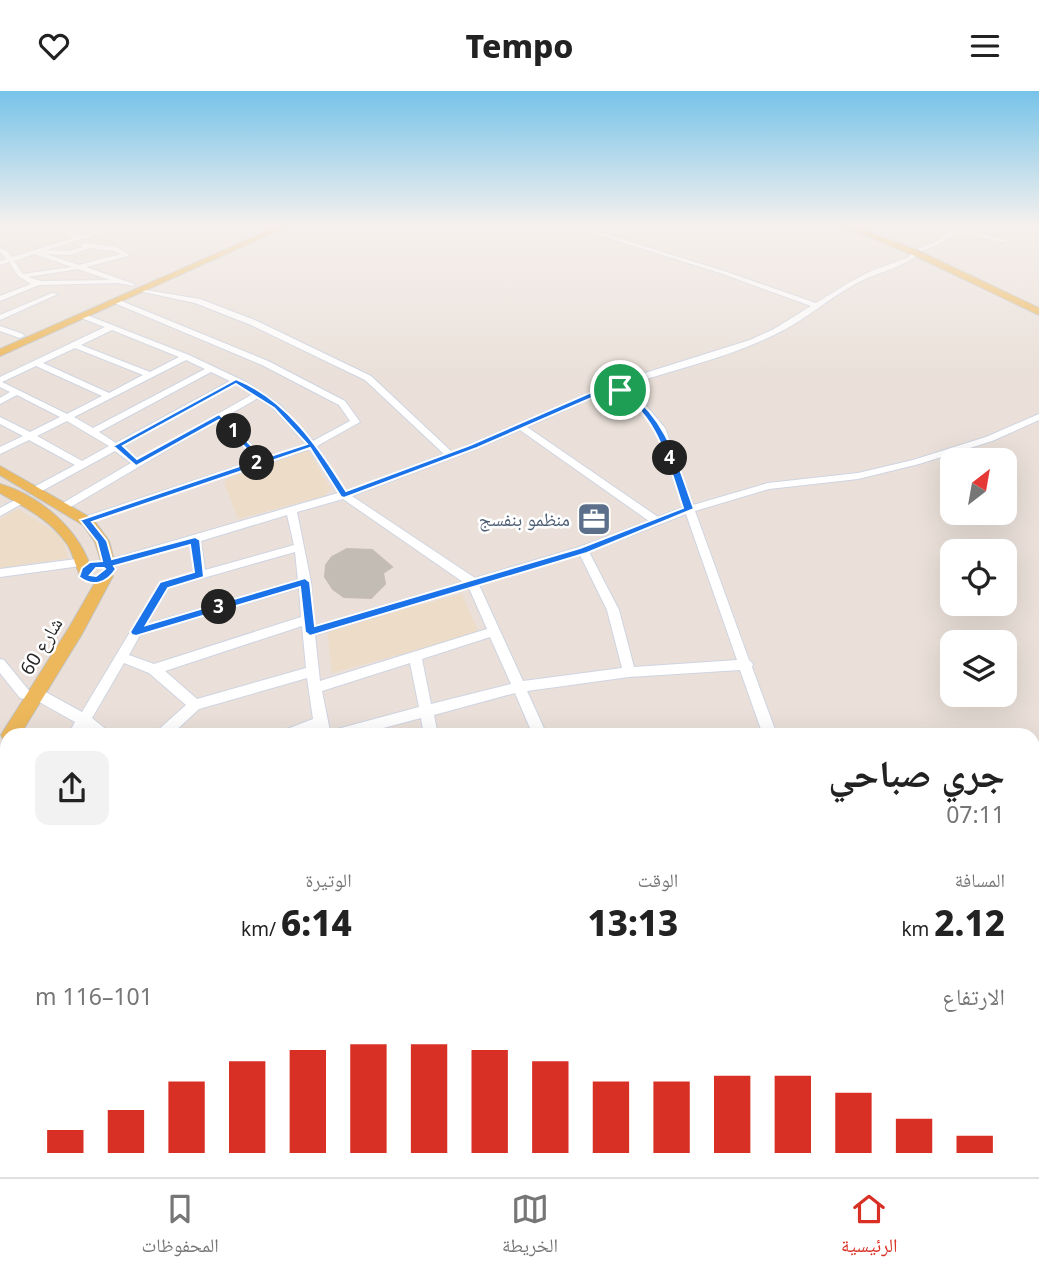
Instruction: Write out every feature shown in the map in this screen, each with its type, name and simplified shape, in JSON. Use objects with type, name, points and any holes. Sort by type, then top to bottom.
[{"type":"main road","points":[[0,353],[116,302],[134,287],[159,276]]},
{"type":"main road","points":[[0,345],[162,276]]},
{"type":"main road","points":[[968,276],[1039,311]]},
{"type":"main road","points":[[973,276],[1039,305]]},
{"type":"main road","points":[[0,470],[85,520],[102,541],[107,570],[97,580],[85,571],[75,541],[52,518],[0,488]]},
{"type":"main road","name":"شارع 60","points":[[4,728],[31,694],[107,570]]},
{"type":"main road","name":"شارع 60","points":[[13,728],[73,618],[85,571]]},
{"type":"street","points":[[22,276],[38,283]]},
{"type":"street","points":[[102,276],[134,287],[197,302],[254,323],[368,378],[450,455]]},
{"type":"street","points":[[732,276],[817,306]]},
{"type":"street","points":[[107,570],[135,557],[344,495],[450,455],[613,386],[753,342],[867,276]]},
{"type":"street","points":[[0,299],[38,283],[100,284],[117,281]]},
{"type":"street","points":[[0,318],[54,294]]},
{"type":"street","points":[[85,520],[312,445],[355,422],[342,403],[265,363],[116,302]]},
{"type":"street","points":[[84,316],[186,357],[236,381],[276,407],[312,445],[344,495],[472,582],[537,728]]},
{"type":"street","points":[[0,382],[112,327]]},
{"type":"street","points":[[0,328],[20,336]]},
{"type":"street","points":[[75,345],[150,375]]},
{"type":"street","points":[[0,451],[186,357]]},
{"type":"street","points":[[37,363],[108,396]]},
{"type":"street","points":[[92,432],[211,369]]},
{"type":"street","points":[[36,490],[236,381]]},
{"type":"street","points":[[0,382],[117,446],[136,463]]},
{"type":"street","points":[[613,386],[640,404],[656,422],[747,663],[768,728]]},
{"type":"street","points":[[0,401],[17,392]]},
{"type":"street","points":[[65,506],[258,395]]},
{"type":"street","points":[[219,416],[262,461]]},
{"type":"street","points":[[154,669],[583,550],[689,509],[768,486],[858,476],[916,462],[989,439],[1039,417]]},
{"type":"street","points":[[0,420],[82,465]]},
{"type":"street","points":[[520,426],[657,521]]},
{"type":"street","points":[[0,513],[21,500]]},
{"type":"street","points":[[292,512],[305,582],[313,671],[322,728]]},
{"type":"street","points":[[195,540],[200,575]]},
{"type":"street","points":[[79,728],[164,585],[300,547]]},
{"type":"street","points":[[583,550],[613,610],[629,672]]},
{"type":"street","points":[[0,573],[85,571]]},
{"type":"street","points":[[136,632],[305,582]]},
{"type":"street","points":[[315,688],[494,631]]},
{"type":"street","points":[[415,655],[429,728]]},
{"type":"street","points":[[121,657],[154,669],[195,705]]},
{"type":"street","points":[[362,728],[518,687],[629,672],[747,663]]},
{"type":"street","points":[[0,664],[31,694],[94,728]]},
{"type":"street","points":[[170,728],[195,705],[313,671]]},
{"type":"shaded area","points":[[308,450],[331,489],[324,496],[238,519],[224,482],[231,477]]},
{"type":"shaded area","points":[[18,509],[62,536],[68,558],[0,568],[0,519]]},
{"type":"shaded area","points":[[462,594],[479,633],[332,673],[327,629]]},
{"type":"building","points":[[347,549],[372,550],[392,567],[383,573],[385,584],[371,598],[344,597],[333,589],[325,577],[326,565],[332,557]]},
{"type":"place","name":"منظمو بنفسج","points":[[594,519]]},
{"type":"route","points":[[620,390],[613,386],[474,446],[344,495],[312,445],[262,461],[219,416],[136,463],[117,446],[236,381],[276,407],[312,445],[85,520],[102,541],[108,564],[110,566],[109,573],[97,580],[88,580],[85,577],[85,571],[93,565],[108,564],[195,540],[200,575],[164,585],[136,632],[305,582],[310,632],[583,550],[689,509],[660,428],[640,404],[620,390]]}]
